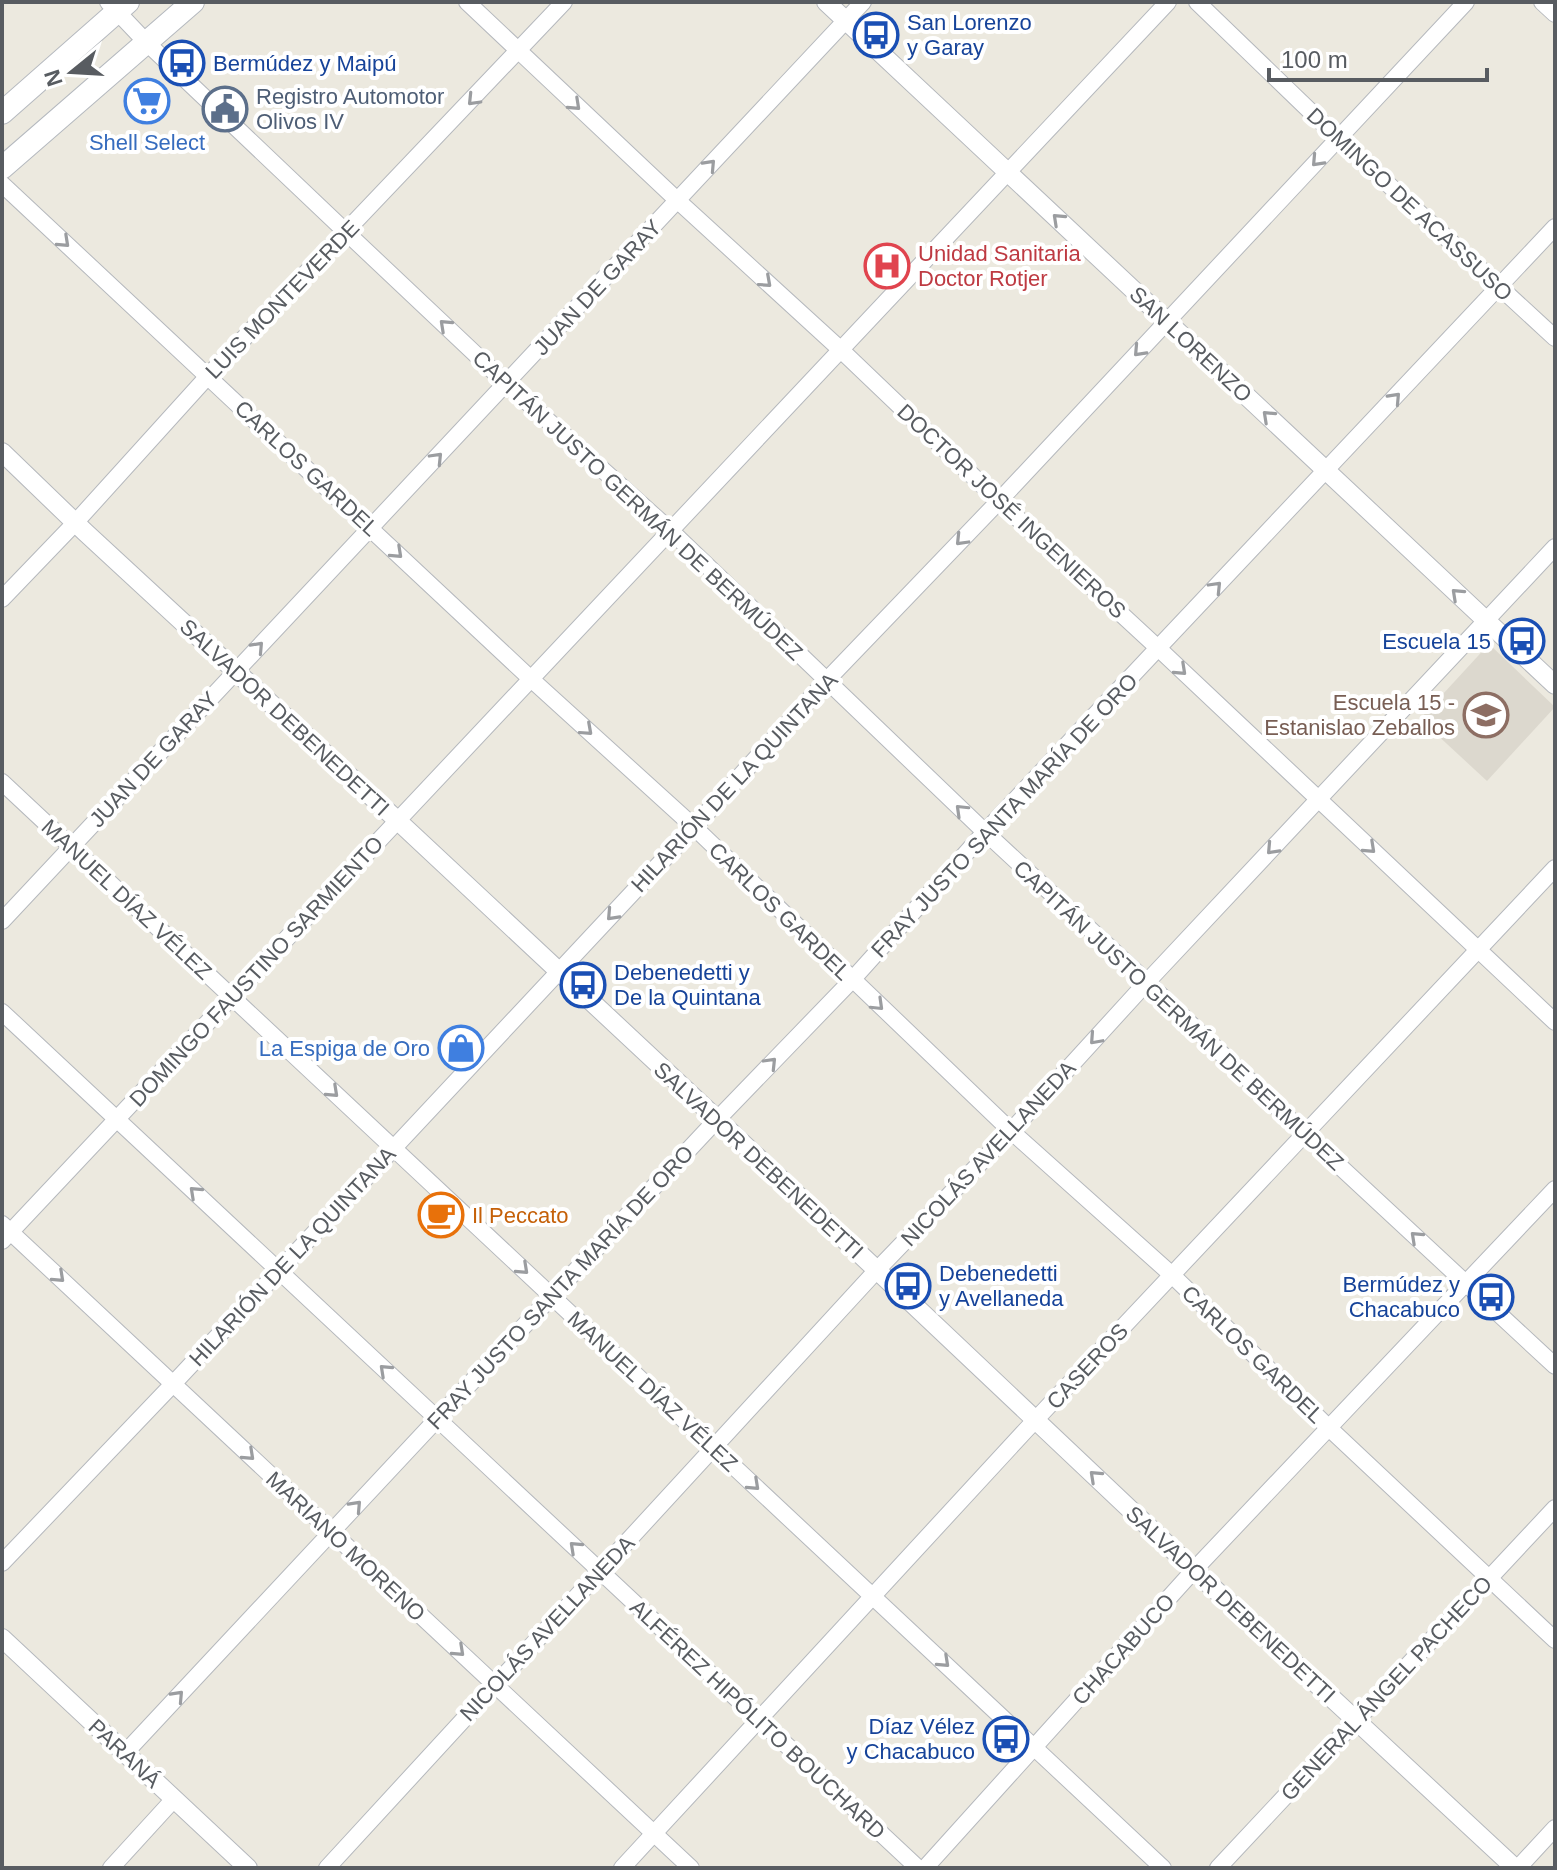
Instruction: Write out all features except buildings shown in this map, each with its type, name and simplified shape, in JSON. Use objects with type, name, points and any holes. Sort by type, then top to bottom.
[{"type":"main road","points":[[2,168],[193,2]]},
{"type":"main road","points":[[2,113],[118,5]]},
{"type":"street","name":"DOCTOR JOSÉ INGENIEROS","points":[[467,2],[1555,1022]]},
{"type":"street","name":"LUIS MONTEVERDE","points":[[2,599],[208,376],[564,2]]},
{"type":"street","name":"SAN LORENZO","points":[[826,2],[1555,685]]},
{"type":"street","name":"JUAN DE GARAY","points":[[2,921],[863,2]]},
{"type":"street","name":"DOMINGO FAUSTINO SARMIENTO","points":[[5,1232],[232,997],[1168,2]]},
{"type":"street","name":"DOMINGO DE ACASSUSO","points":[[1197,2],[1338,138],[1555,338]]},
{"type":"street","name":"HILARIÓN DE LA QUINTANA","points":[[2,1563],[1466,2]]},
{"type":"street","points":[[1542,2],[1555,14]]},
{"type":"street","name":"CAPITÁN JUSTO GERMÁN DE BERMÚDEZ","points":[[118,5],[147,43],[346,232],[507,384],[671,531],[985,832],[1555,1366]]},
{"type":"street","name":"CARLOS GARDEL","points":[[2,184],[531,679],[694,827],[1011,1131],[1172,1275],[1329,1428],[1555,1640]]},
{"type":"street","name":"FRAY JUSTO SANTA MARÍA DE ORO","points":[[125,1753],[1555,227]]},
{"type":"street","name":"SALVADOR DEBENEDETTI","points":[[2,452],[1516,1868]]},
{"type":"street","name":"NICOLÁS AVELLANEDA","points":[[327,1868],[876,1271],[1011,1131],[1555,547]]},
{"type":"street","name":"MANUEL DÍAZ VÉLEZ","points":[[2,782],[1163,1868]]},
{"type":"street","name":"CASEROS","points":[[622,1868],[1555,868]]},
{"type":"street","name":"ALFÉREZ HIPÓLITO BOUCHARD","points":[[2,1012],[918,1868]]},
{"type":"street","name":"CHACABUCO","points":[[925,1868],[1194,1570],[1555,1189]]},
{"type":"street","name":"MARIANO MORENO","points":[[5,1232],[173,1384],[691,1868]]},
{"type":"street","name":"GENERAL ÁNGEL PACHECO","points":[[1218,1868],[1555,1508]]},
{"type":"street","name":"PARANÁ","points":[[2,1638],[248,1868]]},
{"type":"street","points":[[111,1868],[174,1799]]},
{"type":"street","points":[[1516,1868],[1555,1828]]},
{"type":"shaded area","name":"Escuela 15 - Estanislao Zeballos","points":[[1489,644],[1555,707],[1487,781],[1420,719]]},
{"type":"place","name":"San Lorenzo y Garay","points":[[876,35]]},
{"type":"place","name":"Bermúdez y Maipú","points":[[182,63]]},
{"type":"place","name":"Shell Select","points":[[147,101]]},
{"type":"place","name":"Registro Automotor Olivos IV","points":[[225,109]]},
{"type":"place","name":"Unidad Sanitaria Doctor Rotjer","points":[[887,266]]},
{"type":"place","name":"Escuela 15","points":[[1522,641]]},
{"type":"place","name":"Escuela 15 - Estanislao Zeballos","points":[[1486,715]]},
{"type":"place","name":"Debenedetti y De la Quintana","points":[[583,985]]},
{"type":"place","name":"La Espiga de Oro","points":[[461,1048]]},
{"type":"place","name":"Il Peccato","points":[[441,1215]]},
{"type":"place","name":"Debenedetti y Avellaneda","points":[[908,1286]]},
{"type":"place","name":"Bermúdez y Chacabuco","points":[[1491,1297]]},
{"type":"place","name":"Díaz Vélez y Chacabuco","points":[[1006,1739]]}]
